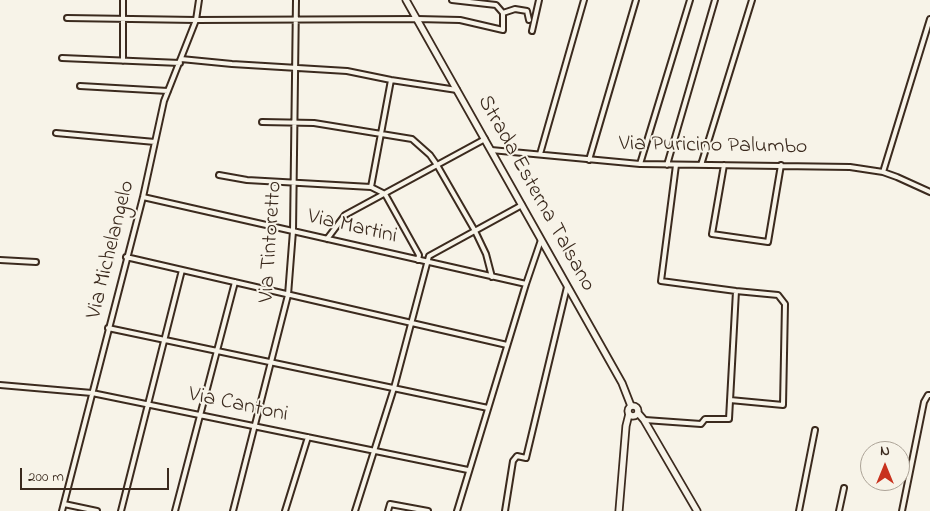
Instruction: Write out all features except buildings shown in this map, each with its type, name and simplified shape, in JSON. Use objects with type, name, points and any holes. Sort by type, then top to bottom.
[{"type":"street","points":[[123,0],[123,60]]},
{"type":"street","name":"Via Michelangelo","points":[[62,511],[168,91],[196,20],[198,0]]},
{"type":"street","name":"Via Tintoretto","points":[[233,511],[288,295],[294,183],[296,0]]},
{"type":"street","name":"Strada Esterna Talsano","points":[[406,0],[622,383],[631,406]]},
{"type":"street","points":[[67,18],[460,20],[503,30],[503,13],[496,5],[452,0]]},
{"type":"street","points":[[532,31],[539,0]]},
{"type":"street","points":[[540,154],[584,0]]},
{"type":"street","points":[[589,160],[636,0]]},
{"type":"street","points":[[640,164],[690,0]]},
{"type":"street","points":[[667,165],[715,0]]},
{"type":"street","points":[[701,165],[752,0]]},
{"type":"street","points":[[503,13],[514,9],[527,12],[529,20]]},
{"type":"street","points":[[883,172],[930,19]]},
{"type":"street","points":[[62,58],[180,61],[347,71],[457,90]]},
{"type":"street","points":[[371,187],[391,80]]},
{"type":"street","points":[[80,86],[168,91]]},
{"type":"street","points":[[262,122],[314,124],[412,139],[430,155],[437,165],[475,231],[486,254],[492,277]]},
{"type":"street","points":[[56,133],[155,142]]},
{"type":"street","points":[[327,239],[345,215],[485,139]]},
{"type":"street","name":"Via Puricino Palumbo","points":[[491,150],[640,164],[850,167],[883,172],[930,192]]},
{"type":"street","points":[[676,165],[661,281],[736,292],[778,295],[785,304],[783,405],[730,400]]},
{"type":"street","points":[[724,165],[712,234],[768,242],[781,165]]},
{"type":"street","points":[[219,175],[247,180],[371,187],[385,194],[419,256],[418,260]]},
{"type":"street","name":"Via Martini","points":[[142,197],[526,284]]},
{"type":"street","points":[[355,511],[394,388],[429,256],[522,205]]},
{"type":"street","points":[[457,511],[526,284],[542,240]]},
{"type":"street","points":[[126,257],[507,345]]},
{"type":"street","points":[[0,260],[36,262]]},
{"type":"street","points":[[121,511],[182,270]]},
{"type":"street","points":[[175,511],[235,282]]},
{"type":"street","points":[[505,511],[513,461],[517,456],[526,458],[567,286]]},
{"type":"street","points":[[644,420],[701,424],[705,420],[729,420],[736,292]]},
{"type":"street","points":[[108,328],[488,408]]},
{"type":"street","name":"Via Cantoni","points":[[0,386],[92,393],[468,470]]},
{"type":"street","points":[[902,511],[924,402],[928,395],[930,395]]},
{"type":"street","points":[[619,511],[626,426],[628,410],[631,406],[637,408],[638,413],[644,420],[697,511]]},
{"type":"street","points":[[629,414],[634,416],[638,413]]},
{"type":"street","points":[[799,511],[815,430]]},
{"type":"street","points":[[285,511],[308,437]]},
{"type":"street","points":[[839,511],[844,488]]},
{"type":"street","points":[[64,504],[97,511]]},
{"type":"street","points":[[388,511],[390,504],[428,511]]}]
